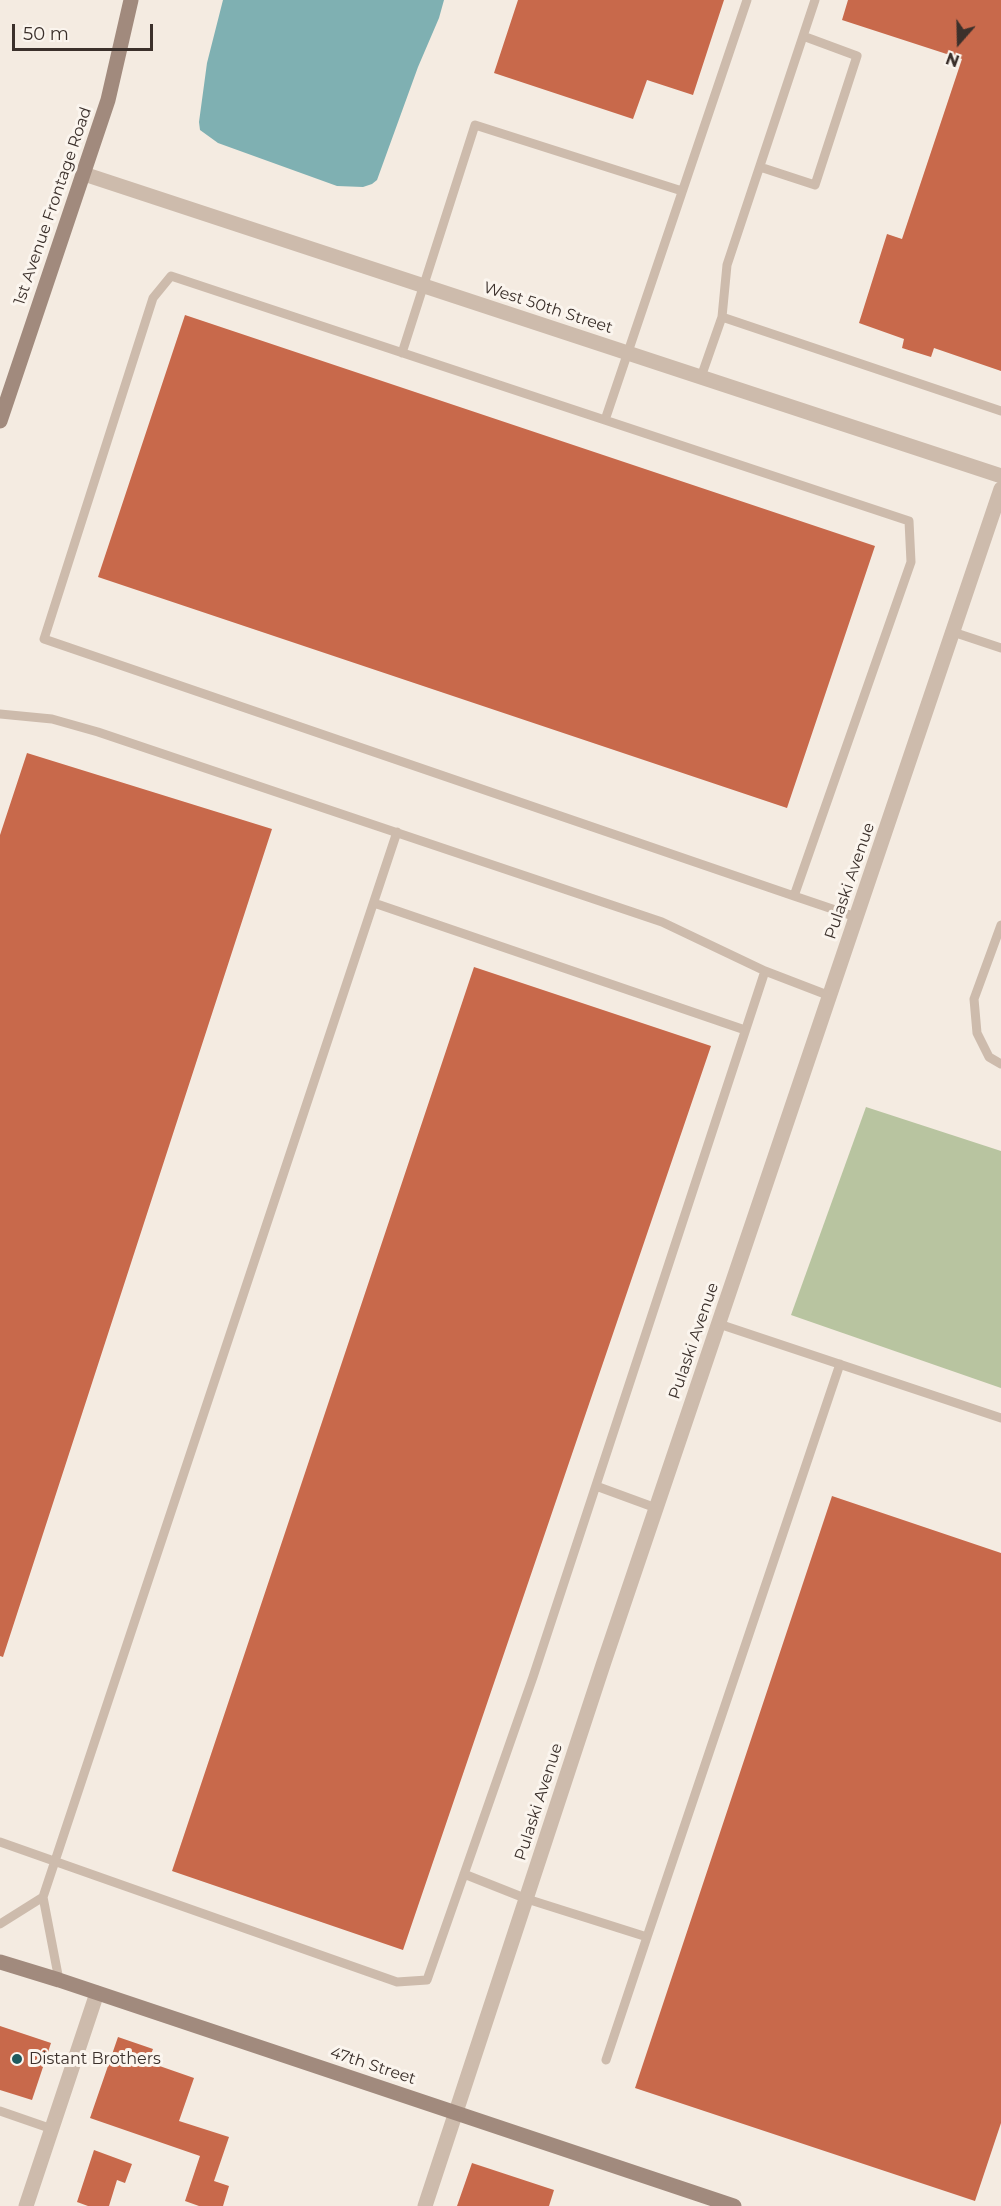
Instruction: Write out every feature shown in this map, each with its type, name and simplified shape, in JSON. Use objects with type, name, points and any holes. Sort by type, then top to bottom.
[{"type":"main road","name":"1st Avenue Frontage Road","points":[[0,421],[108,100],[131,0]]},
{"type":"main road","name":"47th Street","points":[[0,1962],[734,2206]]},
{"type":"street","name":"West 50th Street","points":[[84,174],[1001,476]]},
{"type":"street","name":"Pulaski Avenue","points":[[425,2206],[656,1508],[1001,489]]},
{"type":"street","points":[[26,2206],[97,1993]]},
{"type":"lane","points":[[605,420],[747,0]]},
{"type":"lane","points":[[701,377],[722,317],[727,265],[815,0]]},
{"type":"lane","points":[[760,166],[815,185],[857,56],[803,36]]},
{"type":"lane","points":[[402,353],[476,125],[681,191]]},
{"type":"lane","points":[[794,896],[911,562],[909,522],[171,276],[153,298],[44,639],[794,896],[856,917]]},
{"type":"lane","points":[[722,317],[1001,411]]},
{"type":"lane","points":[[953,632],[1001,648]]},
{"type":"lane","points":[[0,714],[52,719],[98,732],[662,922],[765,971],[830,996]]},
{"type":"lane","points":[[59,1980],[43,1897],[397,832]]},
{"type":"lane","points":[[374,903],[745,1030]]},
{"type":"lane","points":[[1001,925],[974,999],[977,1033],[989,1057],[1001,1064]]},
{"type":"lane","points":[[0,1842],[397,1982],[427,1980],[533,1677],[765,971]]},
{"type":"lane","points":[[719,1324],[1001,1418]]},
{"type":"lane","points":[[606,2060],[840,1364]]},
{"type":"lane","points":[[596,1486],[656,1508]]},
{"type":"lane","points":[[464,1874],[527,1899],[647,1937]]},
{"type":"lane","points":[[0,1924],[43,1897]]},
{"type":"lane","points":[[0,2111],[52,2128]]},
{"type":"green space","points":[[866,1107],[1001,1151],[1001,1388],[791,1315]]},
{"type":"water","points":[[223,0],[444,0],[377,180],[363,187],[337,186],[218,143],[200,130],[199,122],[207,63]]},
{"type":"building","points":[[518,0],[724,0],[693,95],[647,80],[633,119],[494,73]]},
{"type":"building","points":[[848,0],[1001,0],[1001,371],[934,348],[931,357],[902,348],[904,339],[859,323],[887,234],[902,239],[962,59],[842,20]]},
{"type":"building","points":[[185,315],[875,546],[787,808],[98,577]]},
{"type":"building","points":[[27,753],[272,829],[3,1657],[0,1656],[0,835]]},
{"type":"building","points":[[474,967],[711,1046],[403,1950],[172,1871]]},
{"type":"building","points":[[832,1496],[1001,1553],[1001,2123],[975,2201],[635,2088]]},
{"type":"building","points":[[0,2026],[51,2043],[32,2100],[0,2090]]},
{"type":"building","points":[[118,2037],[153,2049],[148,2062],[194,2078],[179,2121],[229,2137],[214,2181],[229,2186],[223,2206],[199,2206],[185,2201],[200,2156],[90,2118]]},
{"type":"building","points":[[94,2150],[132,2164],[125,2183],[117,2180],[109,2206],[88,2206],[77,2202]]},
{"type":"building","points":[[472,2163],[554,2190],[549,2206],[457,2206]]},
{"type":"place","name":"Distant Brothers","points":[[17,2059]]}]
